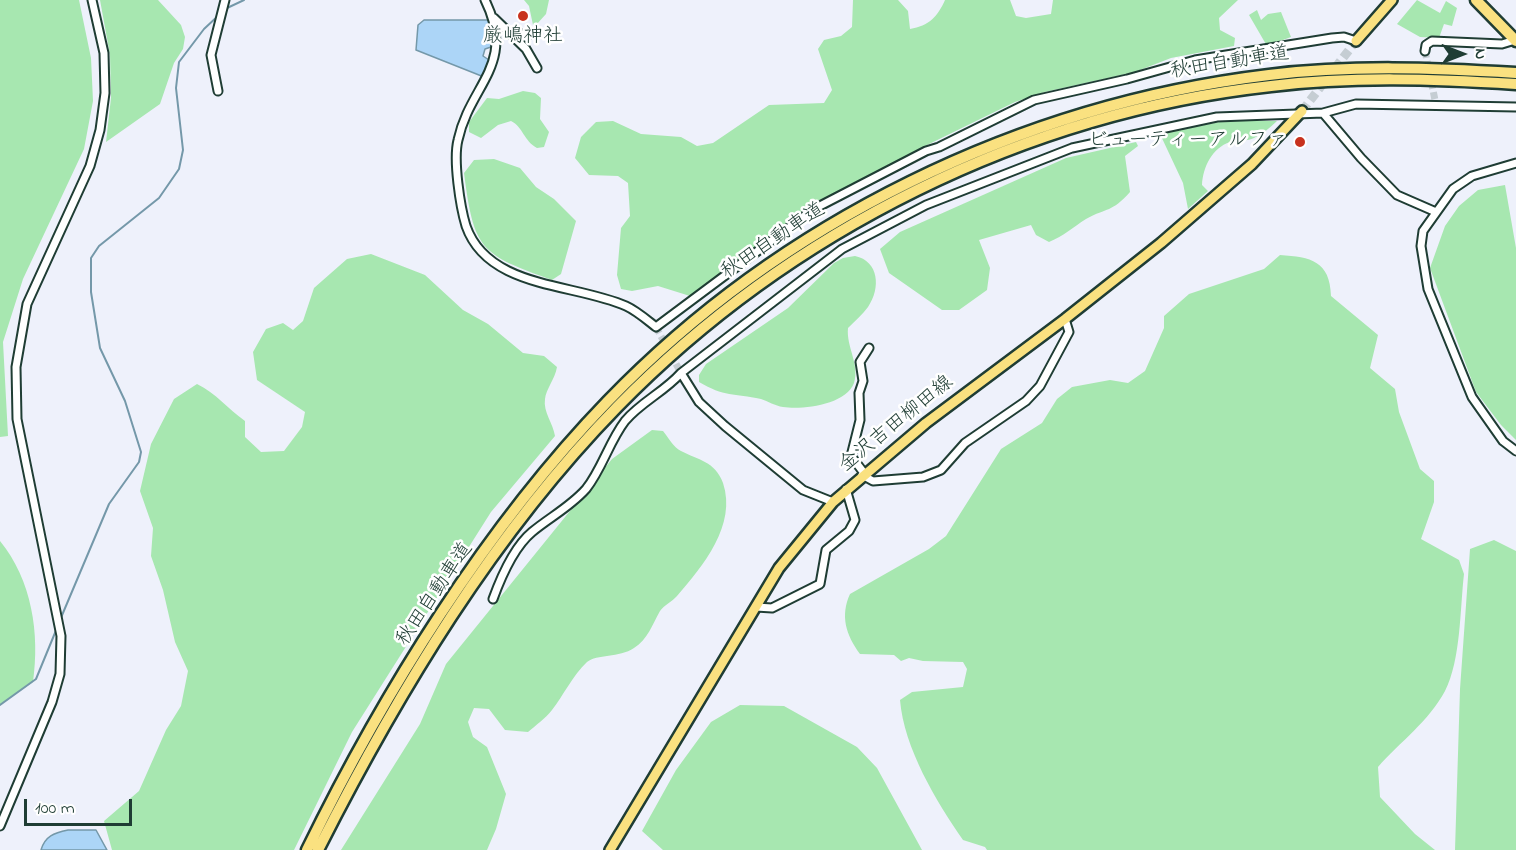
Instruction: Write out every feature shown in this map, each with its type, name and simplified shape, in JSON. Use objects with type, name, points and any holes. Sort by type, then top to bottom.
[{"type":"highway","points":[[1476,0],[1516,40]]},
{"type":"highway","name":"秋田自動車道","points":[[307,850],[388,701],[428,638],[474,567],[561,453],[608,401],[659,351],[719,301],[789,251],[865,204],[966,155],[1031,130],[1158,93],[1266,75],[1315,71],[1436,69],[1516,73]]},
{"type":"highway","name":"秋田自動車道","points":[[318,850],[369,756],[436,643],[520,520],[616,408],[666,359],[725,309],[795,260],[870,214],[969,166],[1095,120],[1160,104],[1268,86],[1315,82],[1425,80],[1516,84]]},
{"type":"main road","points":[[1356,41],[1392,0]]},
{"type":"main road","name":"金沢吉田柳田線","points":[[610,850],[779,568],[833,501],[926,423],[1065,319],[1161,243],[1252,164],[1302,111]]},
{"type":"street","points":[[0,826],[52,702],[60,674],[60,631],[17,418],[16,367],[27,304],[90,166],[100,130],[105,93],[104,53],[92,0]]},
{"type":"street","points":[[485,0],[494,17],[526,49],[537,68]]},
{"type":"street","points":[[218,91],[211,55],[224,3]]},
{"type":"street","points":[[494,17],[496,41],[491,70],[466,117],[458,140],[456,163],[466,225],[477,247],[494,264],[513,273],[627,306],[656,327],[814,210],[927,151],[1034,100],[1127,79],[1195,60],[1332,38],[1344,37],[1356,41]]},
{"type":"street","points":[[509,32],[529,35]]},
{"type":"street","points":[[1425,51],[1426,45],[1432,41],[1502,44],[1516,40]]},
{"type":"street","points":[[493,599],[500,581],[530,533],[571,505],[588,486],[626,421],[642,405],[669,387],[681,373],[842,249],[926,206],[1047,157],[1100,140],[1217,117],[1302,111],[1323,113],[1356,104],[1516,107]]},
{"type":"street","points":[[1323,113],[1361,158],[1397,195],[1436,212]]},
{"type":"street","points":[[1516,163],[1472,176],[1453,189],[1423,231],[1421,246],[1428,289],[1472,397],[1503,441],[1516,451]]},
{"type":"street","points":[[869,348],[860,362],[863,381],[859,393],[860,420],[851,456],[863,474],[873,481],[923,477],[941,470],[965,443],[1026,401],[1040,386],[1069,332],[1065,319]]},
{"type":"street","points":[[681,373],[699,402],[725,426],[803,490],[833,501]]},
{"type":"street","points":[[756,607],[772,608],[820,584],[826,550],[849,531],[855,520],[846,489]]},
{"type":"green space","points":[[0,0],[79,0],[91,58],[93,101],[84,149],[23,279],[3,342],[8,436],[0,437]]},
{"type":"green space","points":[[100,0],[158,0],[181,25],[185,37],[183,49],[174,63],[160,104],[106,142],[111,98],[110,55]]},
{"type":"green space","points":[[524,0],[549,0],[546,14],[536,25],[533,25],[529,6]]},
{"type":"green space","points":[[853,0],[898,0],[908,11],[910,29],[932,19],[945,0],[1010,0],[1016,16],[1026,18],[1051,14],[1053,0],[1238,0],[1219,18],[1220,30],[1235,38],[1234,46],[1171,58],[1135,72],[1045,92],[1015,102],[921,148],[817,204],[690,296],[658,286],[632,291],[621,289],[617,275],[621,228],[630,216],[628,183],[618,176],[589,175],[575,158],[581,137],[596,122],[613,121],[641,134],[681,137],[697,146],[713,143],[769,105],[824,103],[832,90],[818,49],[824,40],[841,36],[852,27]]},
{"type":"green space","points":[[1417,0],[1440,13],[1446,1],[1457,8],[1452,26],[1444,24],[1439,38],[1420,37],[1397,24]]},
{"type":"green space","points":[[1257,10],[1261,20],[1268,14],[1281,12],[1291,37],[1267,46],[1249,15]]},
{"type":"green space","points":[[523,91],[535,93],[541,98],[540,119],[549,132],[544,147],[537,148],[533,145],[511,121],[498,125],[481,138],[469,132],[469,122],[487,98],[499,99]]},
{"type":"green space","points":[[1224,121],[1277,121],[1254,138],[1233,141],[1213,153],[1204,172],[1202,185],[1208,191],[1188,209],[1183,183],[1160,134]]},
{"type":"green space","points":[[1136,142],[1138,146],[1125,156],[1130,192],[1114,207],[1086,219],[1049,242],[1036,235],[1031,225],[979,240],[990,268],[987,290],[959,310],[942,310],[889,273],[880,249],[900,232],[1066,158]]},
{"type":"green space","points":[[494,159],[520,168],[536,187],[554,199],[576,221],[561,274],[552,280],[495,255],[477,234],[464,173],[474,160]]},
{"type":"green space","points":[[1505,185],[1516,248],[1516,440],[1501,425],[1476,392],[1430,268],[1445,226],[1459,206],[1478,190]]},
{"type":"green space","points":[[371,254],[425,275],[463,310],[488,324],[523,353],[544,356],[557,367],[546,395],[545,404],[555,436],[491,512],[352,732],[294,850],[112,850],[104,821],[139,791],[166,730],[181,706],[188,671],[175,642],[163,590],[151,556],[153,528],[140,491],[151,444],[174,399],[197,384],[245,421],[245,437],[261,452],[284,451],[302,427],[305,412],[257,380],[253,352],[266,329],[283,323],[293,330],[303,321],[314,288],[347,259]]},
{"type":"green space","points":[[1280,255],[1301,257],[1317,263],[1327,275],[1331,296],[1378,335],[1370,368],[1395,389],[1399,412],[1420,469],[1434,481],[1434,502],[1421,539],[1459,560],[1464,574],[1457,649],[1445,691],[1423,722],[1378,767],[1380,797],[1415,834],[1435,850],[987,850],[985,847],[963,840],[923,773],[908,737],[900,700],[912,692],[963,687],[967,669],[963,662],[923,661],[909,658],[901,661],[894,655],[860,654],[851,640],[846,625],[845,610],[850,594],[929,549],[946,536],[1001,449],[1042,423],[1057,399],[1072,387],[1110,380],[1128,383],[1145,371],[1164,328],[1164,316],[1189,294],[1264,269]]},
{"type":"green space","points":[[855,256],[869,263],[873,269],[876,284],[868,307],[848,328],[855,376],[854,383],[842,396],[812,407],[791,408],[777,406],[761,399],[722,392],[699,382],[699,375],[706,364],[788,308],[834,263],[843,258]]},
{"type":"green space","points":[[652,430],[663,431],[678,450],[711,466],[723,483],[726,499],[721,529],[715,544],[697,572],[675,598],[662,609],[639,644],[628,651],[587,662],[549,713],[528,732],[505,730],[489,709],[474,708],[468,722],[473,737],[487,747],[506,794],[487,850],[341,850],[420,724],[446,664],[612,459]]},
{"type":"green space","points":[[1494,540],[1516,551],[1516,850],[1455,850],[1460,689],[1470,549]]},
{"type":"green space","points":[[0,541],[11,556],[26,590],[34,627],[35,664],[33,682],[0,705]]},
{"type":"green space","points":[[740,705],[784,706],[857,747],[877,768],[922,850],[663,850],[642,831],[676,770],[711,722]]},
{"type":"water","points":[[424,20],[490,20],[493,35],[491,47],[485,49],[483,56],[489,60],[484,77],[416,50],[418,25]]},
{"type":"water","points":[[68,830],[96,830],[107,850],[41,850],[45,841],[51,836]]},
{"type":"waterway","points":[[225,9],[244,0]]},
{"type":"waterway","points":[[60,620],[109,504],[139,462],[141,452],[125,401],[100,348],[91,292],[91,258],[99,246],[159,198],[179,169],[183,150],[176,88],[179,62],[204,29],[219,15]]},
{"type":"waterway","points":[[0,705],[36,679],[57,628]]},
{"type":"tunnel","points":[[1302,111],[1356,41]]},
{"type":"tunnel","points":[[1425,51],[1436,105]]},
{"type":"tunnel","points":[[656,327],[681,373]]},
{"type":"place","name":"厳嶋神社","points":[[523,16]]},
{"type":"place","name":"ビューティーアルファ","points":[[1300,142]]}]
